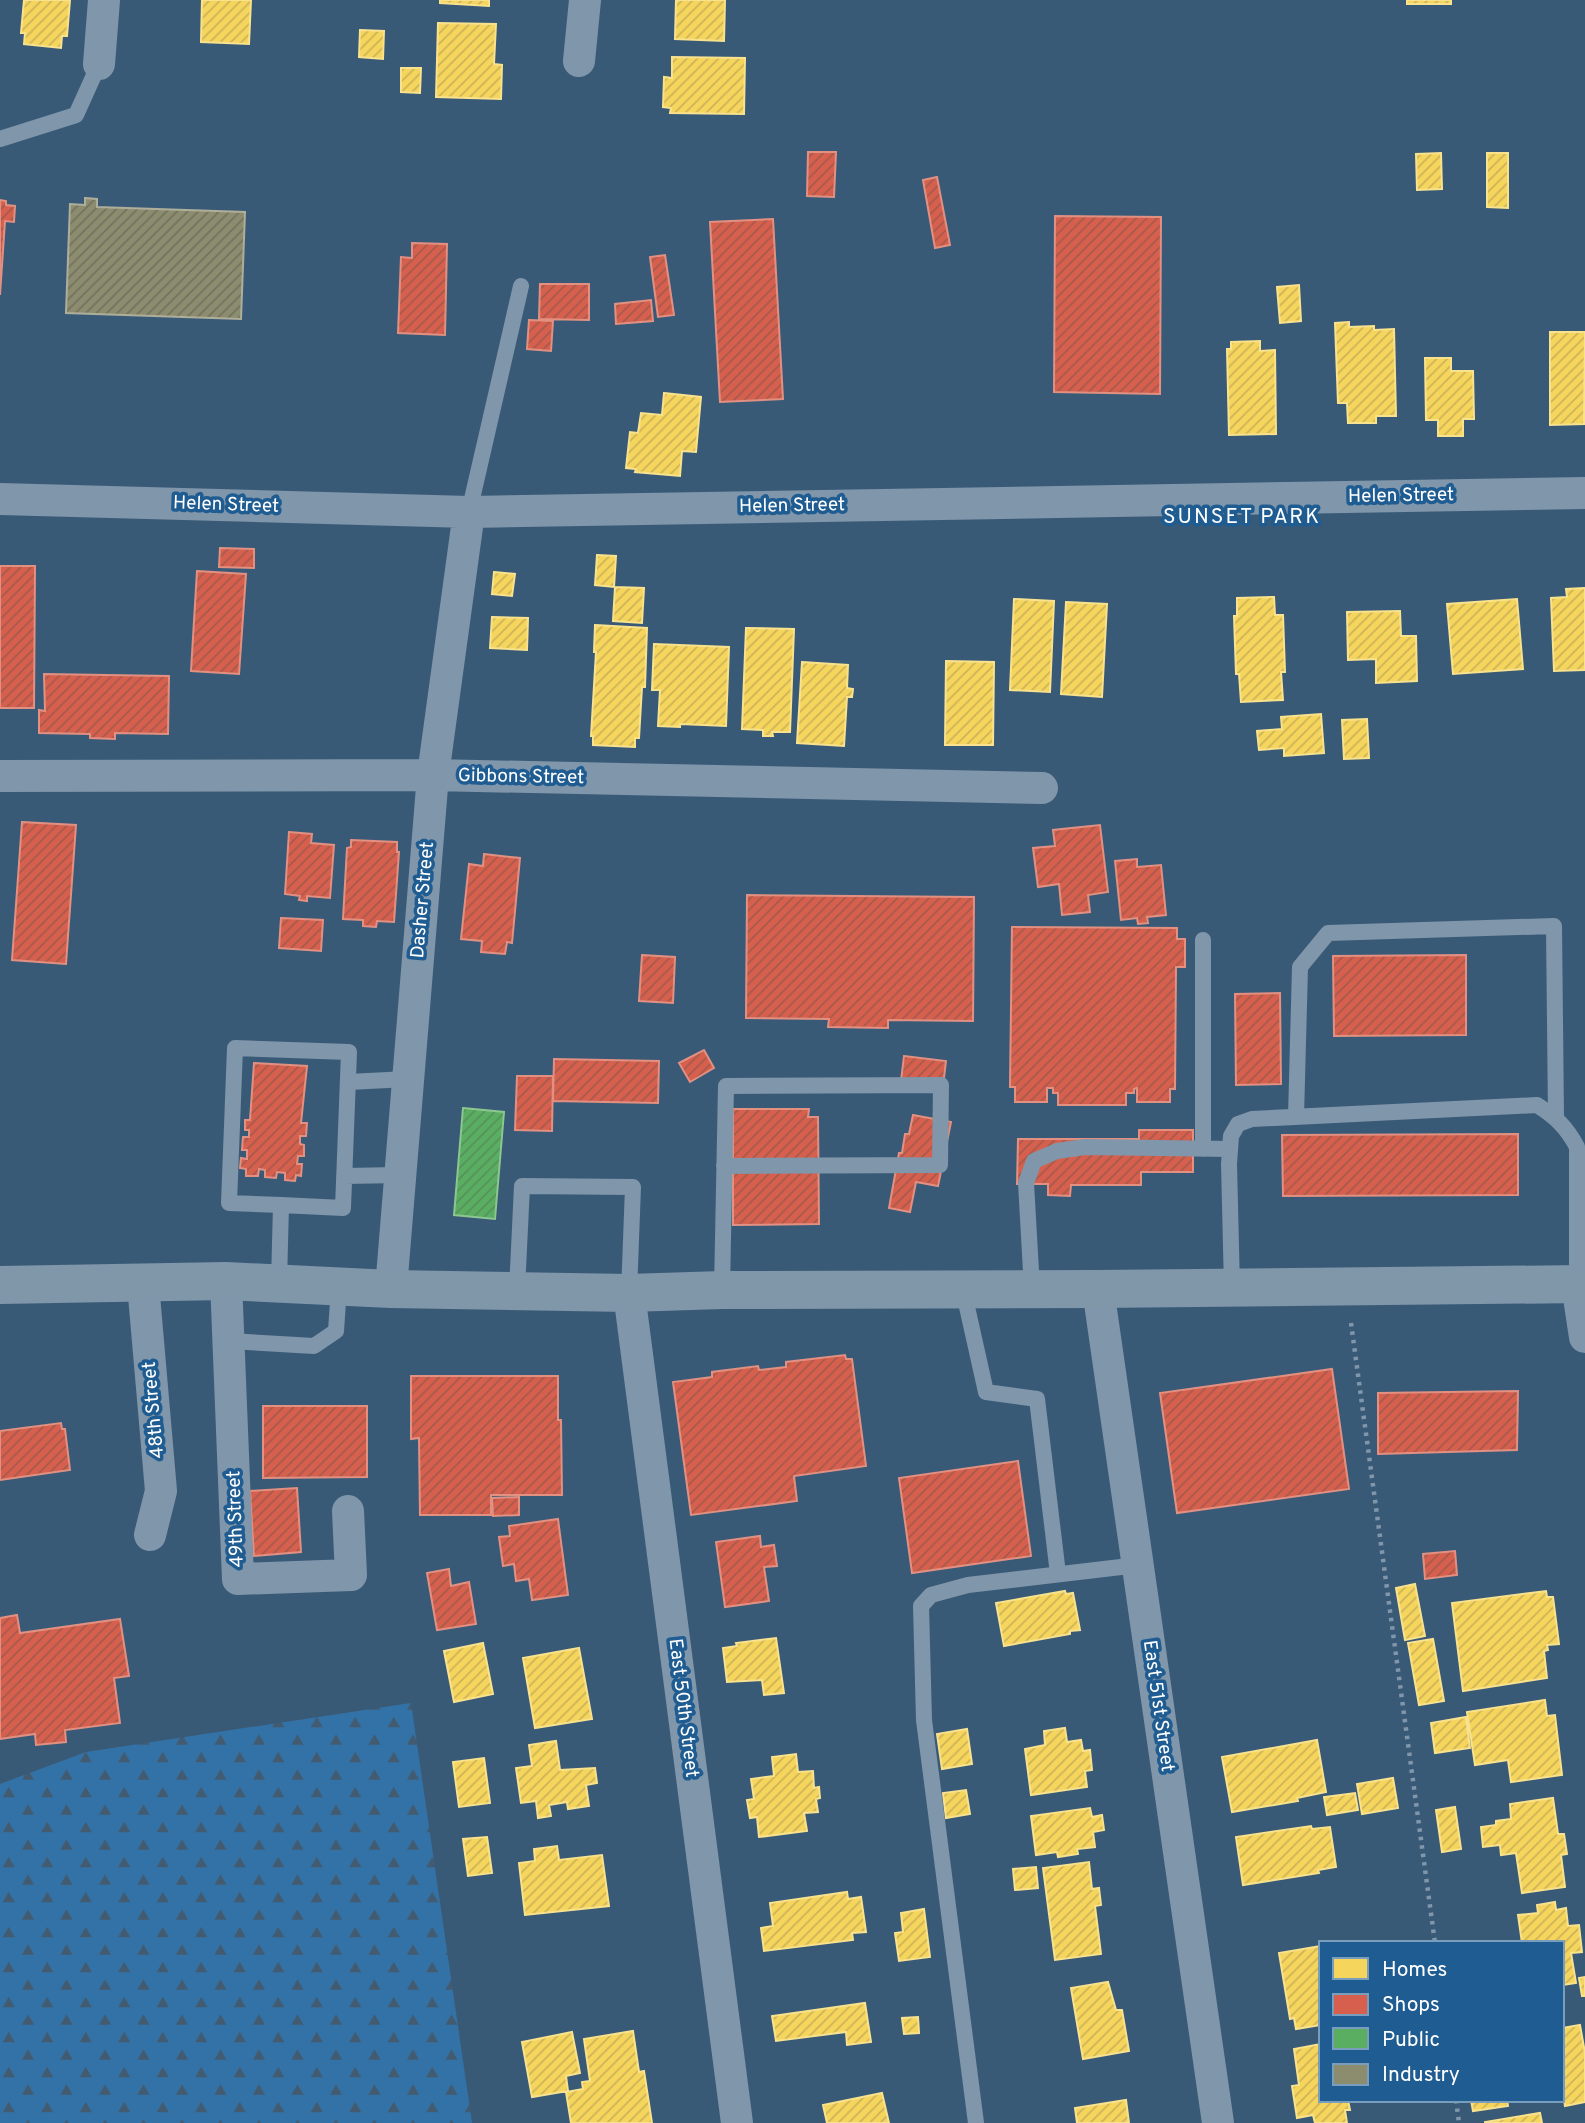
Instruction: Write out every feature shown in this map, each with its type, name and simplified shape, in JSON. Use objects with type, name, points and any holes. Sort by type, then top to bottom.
[{"type":"main road","points":[[0,1285],[226,1282],[391,1289],[629,1293],[722,1290],[1581,1284]]},
{"type":"street","points":[[99,64],[104,0]]},
{"type":"street","points":[[579,61],[585,0]]},
{"type":"street","name":"Helen Street","points":[[0,499],[468,512],[1585,493]]},
{"type":"street","name":"Dasher Street","points":[[391,1289],[433,775],[468,512]]},
{"type":"street","name":"Gibbons Street","points":[[0,776],[433,775],[1042,788]]},
{"type":"street","name":"49th Street","points":[[226,1282],[238,1579],[351,1575],[348,1511]]},
{"type":"street","name":"48th Street","points":[[144,1284],[161,1491],[150,1535]]},
{"type":"street","points":[[1581,1284],[1585,1337]]},
{"type":"street","name":"East 51st Street","points":[[1098,1289],[1218,2123]]},
{"type":"street","name":"East 50th Street","points":[[629,1293],[737,2123]]},
{"type":"lane","points":[[0,139],[76,115],[99,64]]},
{"type":"lane","points":[[468,512],[521,286]]},
{"type":"lane","points":[[1296,1117],[1300,967],[1328,933],[1554,926],[1556,1117]]},
{"type":"lane","points":[[1203,940],[1203,1149]]},
{"type":"lane","points":[[235,1048],[349,1052],[344,1175],[343,1208],[229,1203],[235,1048]]},
{"type":"lane","points":[[348,1082],[408,1079]]},
{"type":"lane","points":[[722,1290],[724,1166],[726,1086],[941,1084],[940,1165],[724,1166]]},
{"type":"lane","points":[[1231,1288],[1230,1149],[1231,1136],[1238,1124],[1252,1119],[1537,1105],[1556,1117],[1568,1129],[1577,1147],[1581,1284]]},
{"type":"lane","points":[[1032,1289],[1026,1184],[1034,1161],[1056,1151],[1085,1147],[1230,1149]]},
{"type":"lane","points":[[344,1175],[400,1175]]},
{"type":"lane","points":[[517,1290],[522,1186],[633,1187],[629,1293]]},
{"type":"lane","points":[[279,1283],[281,1205]]},
{"type":"lane","points":[[229,1342],[314,1346],[336,1331],[339,1287]]},
{"type":"lane","points":[[963,1289],[986,1392],[1037,1399],[1058,1574]]},
{"type":"lane","points":[[976,2123],[924,1720],[921,1606],[931,1595],[968,1585],[1138,1565]]},
{"type":"path","points":[[1346,1287],[1435,1941]]},
{"type":"path","points":[[1456,2102],[1459,2123]]},
{"type":"green space","points":[[411,1703],[472,2123],[0,2123],[0,1784],[86,1752]]},
{"type":"building: Homes","points":[[24,0],[70,0],[67,36],[62,36],[61,48],[24,44],[25,33],[21,33]]},
{"type":"building: Homes","points":[[202,0],[251,0],[249,44],[201,42]]},
{"type":"building: Homes","points":[[440,0],[489,0],[489,6],[440,3]]},
{"type":"building: Homes","points":[[676,0],[725,0],[724,41],[675,39]]},
{"type":"building: Homes","points":[[1407,0],[1451,0],[1451,4],[1407,4]]},
{"type":"building: Homes","points":[[438,23],[496,24],[494,64],[502,65],[501,99],[436,97]]},
{"type":"building: Homes","points":[[360,30],[384,31],[383,59],[359,57]]},
{"type":"building: Homes","points":[[672,57],[745,58],[744,114],[670,113],[671,108],[663,107],[664,77],[672,78]]},
{"type":"building: Homes","points":[[401,68],[421,68],[420,93],[401,92]]},
{"type":"building: Homes","points":[[1441,153],[1442,189],[1417,190],[1416,154]]},
{"type":"building: Homes","points":[[1487,153],[1508,153],[1508,208],[1487,207]]},
{"type":"building: Homes","points":[[1299,285],[1301,321],[1280,323],[1277,287]]},
{"type":"building: Homes","points":[[1349,322],[1349,327],[1374,326],[1374,330],[1394,329],[1396,416],[1376,416],[1376,423],[1348,423],[1347,403],[1338,403],[1335,323]]},
{"type":"building: Homes","points":[[1550,332],[1585,332],[1584,424],[1550,425]]},
{"type":"building: Homes","points":[[1260,341],[1260,351],[1275,350],[1276,434],[1229,435],[1227,349],[1231,349],[1231,342]]},
{"type":"building: Homes","points":[[1425,358],[1451,358],[1451,371],[1473,371],[1474,419],[1463,419],[1463,436],[1438,436],[1438,420],[1426,420]]},
{"type":"building: Homes","points":[[664,393],[701,397],[696,452],[682,451],[680,476],[635,472],[636,469],[626,468],[630,432],[638,433],[641,413],[662,415]]},
{"type":"building: Homes","points":[[597,555],[616,556],[614,587],[595,585]]},
{"type":"building: Homes","points":[[494,572],[515,574],[512,596],[492,594]]},
{"type":"building: Homes","points":[[615,587],[644,588],[642,623],[613,621]]},
{"type":"building: Homes","points":[[1585,588],[1585,670],[1554,671],[1551,598],[1567,597],[1566,589]]},
{"type":"building: Homes","points":[[1274,597],[1275,615],[1283,615],[1283,700],[1241,702],[1239,674],[1236,674],[1234,616],[1237,616],[1237,598]]},
{"type":"building: Homes","points":[[1014,599],[1054,601],[1050,692],[1010,690]]},
{"type":"building: Homes","points":[[1517,599],[1523,669],[1453,674],[1447,604]]},
{"type":"building: Homes","points":[[1066,602],[1107,604],[1102,697],[1061,694]]},
{"type":"building: Homes","points":[[1400,611],[1401,636],[1416,636],[1417,681],[1376,683],[1376,659],[1348,660],[1347,612]]},
{"type":"building: Homes","points":[[492,617],[528,618],[527,650],[490,648]]},
{"type":"building: Homes","points":[[595,625],[647,628],[645,687],[642,687],[639,738],[635,738],[635,747],[593,745],[591,736]]},
{"type":"building: Homes","points":[[746,628],[794,629],[790,732],[772,732],[773,736],[763,736],[763,730],[742,729]]},
{"type":"building: Homes","points":[[654,644],[729,647],[726,726],[658,726],[660,690],[652,690]]},
{"type":"building: Homes","points":[[946,661],[994,662],[993,745],[945,745]]},
{"type":"building: Homes","points":[[802,662],[848,665],[847,688],[853,689],[852,697],[847,697],[844,746],[797,743]]},
{"type":"building: Homes","points":[[1321,714],[1324,753],[1284,756],[1284,748],[1259,750],[1257,731],[1282,729],[1281,717]]},
{"type":"building: Homes","points":[[1367,719],[1369,758],[1344,759],[1342,720]]},
{"type":"building: Homes","points":[[1415,1584],[1425,1636],[1405,1640],[1396,1588]]},
{"type":"building: Homes","points":[[1065,1591],[1066,1594],[1073,1593],[1080,1630],[1004,1646],[996,1603]]},
{"type":"building: Homes","points":[[1546,1591],[1547,1597],[1553,1597],[1559,1644],[1547,1645],[1548,1650],[1544,1651],[1547,1678],[1463,1691],[1452,1603]]},
{"type":"building: Homes","points":[[776,1638],[784,1693],[764,1695],[762,1680],[727,1682],[723,1648],[737,1646],[736,1643]]},
{"type":"building: Homes","points":[[1433,1639],[1444,1701],[1419,1705],[1408,1643]]},
{"type":"building: Homes","points":[[483,1643],[493,1694],[454,1702],[444,1651]]},
{"type":"building: Homes","points":[[579,1648],[592,1719],[535,1728],[523,1658]]},
{"type":"building: Homes","points":[[1545,1700],[1547,1716],[1555,1715],[1562,1775],[1511,1782],[1508,1760],[1475,1765],[1467,1712]]},
{"type":"building: Homes","points":[[1466,1717],[1470,1748],[1435,1753],[1431,1723]]},
{"type":"building: Homes","points":[[1065,1728],[1067,1742],[1081,1740],[1083,1751],[1090,1750],[1092,1770],[1085,1771],[1087,1787],[1031,1795],[1025,1749],[1045,1745],[1044,1731]]},
{"type":"building: Homes","points":[[967,1729],[972,1764],[942,1769],[937,1734]]},
{"type":"building: Homes","points":[[1317,1740],[1326,1792],[1297,1798],[1298,1801],[1232,1812],[1222,1757]]},
{"type":"building: Homes","points":[[556,1741],[560,1770],[595,1768],[597,1783],[586,1785],[589,1806],[568,1809],[567,1802],[549,1805],[551,1816],[538,1818],[536,1801],[521,1803],[516,1768],[532,1766],[529,1745]]},
{"type":"building: Homes","points":[[796,1754],[798,1772],[813,1771],[814,1788],[819,1787],[820,1798],[816,1799],[818,1812],[804,1813],[807,1831],[759,1837],[757,1817],[750,1818],[747,1800],[754,1799],[751,1779],[774,1776],[772,1757]]},
{"type":"building: Homes","points":[[484,1758],[490,1803],[459,1807],[453,1762]]},
{"type":"building: Homes","points":[[1393,1778],[1398,1808],[1362,1814],[1357,1784]]},
{"type":"building: Homes","points":[[966,1790],[970,1814],[946,1818],[943,1793]]},
{"type":"building: Homes","points":[[1355,1793],[1358,1810],[1327,1815],[1324,1797]]},
{"type":"building: Homes","points":[[1553,1798],[1558,1834],[1564,1834],[1567,1854],[1561,1855],[1565,1887],[1522,1893],[1516,1853],[1501,1855],[1500,1845],[1483,1847],[1481,1827],[1511,1819],[1510,1804]]},
{"type":"building: Homes","points":[[1455,1807],[1461,1849],[1442,1852],[1436,1810]]},
{"type":"building: Homes","points":[[1090,1808],[1092,1817],[1102,1815],[1104,1830],[1093,1832],[1095,1847],[1077,1849],[1078,1854],[1058,1857],[1057,1852],[1036,1855],[1031,1816]]},
{"type":"building: Homes","points":[[1311,1826],[1312,1829],[1330,1827],[1336,1867],[1318,1870],[1319,1873],[1243,1885],[1236,1837]]},
{"type":"building: Homes","points":[[487,1837],[492,1873],[468,1876],[463,1839]]},
{"type":"building: Homes","points":[[557,1846],[559,1860],[602,1855],[609,1906],[525,1915],[519,1863],[535,1861],[534,1849]]},
{"type":"building: Homes","points":[[1089,1862],[1092,1889],[1099,1888],[1101,1905],[1095,1906],[1101,1954],[1055,1960],[1043,1868]]},
{"type":"building: Homes","points":[[1036,1867],[1038,1888],[1015,1890],[1013,1869]]},
{"type":"building: Homes","points":[[847,1892],[848,1899],[861,1897],[866,1932],[852,1933],[853,1940],[764,1951],[761,1928],[773,1926],[770,1903]]},
{"type":"building: Homes","points":[[1555,1902],[1556,1910],[1566,1908],[1568,1926],[1579,1925],[1582,1952],[1571,1953],[1576,1983],[1564,1985],[1564,1941],[1522,1941],[1518,1915],[1538,1913],[1537,1905]]},
{"type":"building: Homes","points":[[924,1909],[930,1957],[899,1961],[895,1933],[903,1932],[901,1913]]},
{"type":"building: Homes","points":[[1319,1946],[1319,2025],[1296,2029],[1294,2018],[1290,2019],[1279,1953]]},
{"type":"building: Homes","points":[[1585,1977],[1585,1996],[1582,1996],[1579,1978]]},
{"type":"building: Homes","points":[[1108,1982],[1116,2010],[1122,2010],[1129,2051],[1083,2059],[1071,1988]]},
{"type":"building: Homes","points":[[865,2003],[871,2042],[847,2045],[846,2032],[776,2041],[772,2016]]},
{"type":"building: Homes","points":[[918,2017],[919,2033],[904,2034],[902,2018]]},
{"type":"building: Homes","points":[[1580,2025],[1585,2053],[1585,2102],[1565,2106],[1564,2100],[1564,2028]]},
{"type":"building: Homes","points":[[633,2031],[639,2072],[644,2071],[652,2123],[571,2123],[566,2092],[583,2089],[582,2082],[590,2081],[584,2039]]},
{"type":"building: Homes","points":[[572,2032],[580,2073],[566,2076],[568,2091],[532,2097],[522,2042]]},
{"type":"building: Homes","points":[[1319,2044],[1319,2102],[1348,2102],[1350,2110],[1345,2110],[1347,2123],[1315,2123],[1313,2115],[1297,2118],[1292,2086],[1299,2085],[1294,2049]]},
{"type":"building: Homes","points":[[882,2093],[889,2123],[827,2123],[823,2105]]},
{"type":"building: Homes","points":[[1126,2100],[1129,2123],[1077,2123],[1075,2108]]},
{"type":"building: Homes","points":[[1471,2102],[1507,2102],[1508,2106],[1473,2111]]},
{"type":"building: Homes","points":[[1540,2113],[1542,2123],[1485,2123],[1485,2122]]},
{"type":"building: Shops","points":[[808,152],[836,152],[834,197],[807,196]]},
{"type":"building: Shops","points":[[937,177],[950,245],[935,248],[923,180]]},
{"type":"building: Shops","points":[[0,200],[6,201],[6,205],[15,206],[14,222],[5,221],[0,295]]},
{"type":"building: Shops","points":[[1055,216],[1161,217],[1160,394],[1054,392]]},
{"type":"building: Shops","points":[[773,219],[783,399],[720,402],[710,222]]},
{"type":"building: Shops","points":[[412,243],[447,244],[445,335],[398,333],[401,257],[412,258]]},
{"type":"building: Shops","points":[[665,255],[674,315],[658,317],[650,257]]},
{"type":"building: Shops","points":[[540,284],[589,284],[589,320],[539,319]]},
{"type":"building: Shops","points":[[651,300],[653,321],[616,324],[615,304]]},
{"type":"building: Shops","points":[[529,320],[553,321],[551,351],[527,349]]},
{"type":"building: Shops","points":[[220,548],[254,549],[254,568],[219,567]]},
{"type":"building: Shops","points":[[0,566],[35,566],[34,708],[0,708]]},
{"type":"building: Shops","points":[[197,571],[246,574],[239,674],[191,671]]},
{"type":"building: Shops","points":[[44,674],[169,676],[168,734],[115,733],[115,739],[90,738],[90,734],[39,733],[39,710],[45,711]]},
{"type":"building: Shops","points":[[22,822],[76,825],[66,964],[12,960]]},
{"type":"building: Shops","points":[[1100,825],[1108,892],[1088,895],[1090,912],[1062,915],[1059,884],[1038,887],[1033,848],[1055,846],[1053,830]]},
{"type":"building: Shops","points":[[289,832],[312,834],[311,843],[334,845],[330,898],[307,896],[307,901],[299,900],[300,896],[285,894]]},
{"type":"building: Shops","points":[[351,840],[397,842],[399,852],[394,922],[377,921],[376,927],[363,926],[363,920],[343,919],[347,848],[351,847]]},
{"type":"building: Shops","points":[[484,854],[520,858],[512,943],[507,942],[505,954],[481,952],[482,941],[461,939],[469,864],[483,866]]},
{"type":"building: Shops","points":[[1137,859],[1137,867],[1161,865],[1166,915],[1147,917],[1148,923],[1138,924],[1137,918],[1121,920],[1115,861]]},
{"type":"building: Shops","points":[[747,895],[974,897],[973,1021],[888,1020],[888,1028],[828,1027],[829,1019],[746,1018]]},
{"type":"building: Shops","points":[[281,918],[323,920],[321,951],[279,948]]},
{"type":"building: Shops","points":[[1012,927],[1177,928],[1177,939],[1185,939],[1185,967],[1176,967],[1175,1089],[1170,1089],[1170,1102],[1137,1102],[1137,1088],[1134,1093],[1126,1093],[1126,1105],[1058,1105],[1058,1093],[1053,1093],[1053,1088],[1047,1088],[1047,1102],[1015,1102],[1015,1087],[1010,1087]]},
{"type":"building: Shops","points":[[642,955],[675,957],[673,1003],[639,1001]]},
{"type":"building: Shops","points":[[1466,955],[1466,1035],[1334,1036],[1333,956]]},
{"type":"building: Shops","points":[[1280,993],[1281,1084],[1236,1085],[1235,994]]},
{"type":"building: Shops","points":[[704,1050],[714,1068],[690,1082],[679,1063]]},
{"type":"building: Shops","points":[[904,1056],[946,1061],[943,1086],[901,1081]]},
{"type":"building: Shops","points":[[554,1059],[659,1061],[658,1103],[553,1101]]},
{"type":"building: Shops","points":[[254,1063],[307,1066],[301,1123],[307,1123],[306,1136],[300,1136],[300,1144],[304,1145],[304,1156],[298,1156],[297,1164],[302,1164],[301,1176],[296,1175],[295,1181],[285,1180],[285,1173],[277,1172],[276,1178],[265,1177],[265,1170],[259,1169],[258,1176],[246,1176],[246,1169],[240,1168],[241,1158],[247,1159],[247,1150],[242,1150],[243,1137],[249,1137],[249,1130],[245,1130],[245,1120],[250,1120]]},
{"type":"building: Shops","points":[[517,1076],[553,1076],[552,1131],[515,1130]]},
{"type":"building: Shops","points":[[733,1109],[809,1109],[808,1117],[818,1117],[819,1224],[733,1225]]},
{"type":"building: Shops","points":[[913,1115],[951,1122],[938,1186],[916,1182],[910,1212],[889,1208],[899,1153],[902,1153],[905,1134],[909,1134]]},
{"type":"building: Shops","points":[[1139,1130],[1193,1130],[1193,1172],[1141,1172],[1141,1185],[1071,1185],[1070,1196],[1048,1195],[1048,1184],[1017,1184],[1018,1139],[1139,1139]]},
{"type":"building: Shops","points":[[1518,1134],[1518,1195],[1283,1196],[1282,1135]]},
{"type":"building: Shops","points":[[845,1355],[846,1359],[852,1359],[866,1466],[794,1476],[797,1501],[691,1515],[673,1382],[712,1377],[712,1372],[758,1366],[759,1370],[786,1367],[786,1362]]},
{"type":"building: Shops","points":[[1332,1369],[1349,1489],[1177,1513],[1160,1393]]},
{"type":"building: Shops","points":[[411,1376],[558,1376],[562,1495],[491,1495],[491,1515],[420,1515],[419,1438],[411,1439]]},
{"type":"building: Shops","points":[[1518,1391],[1517,1450],[1378,1454],[1378,1393]]},
{"type":"building: Shops","points":[[263,1406],[367,1406],[367,1477],[263,1478]]},
{"type":"building: Shops","points":[[61,1423],[62,1429],[65,1429],[70,1470],[0,1480],[0,1431]]},
{"type":"building: Shops","points":[[1018,1461],[1031,1556],[912,1573],[899,1478]]},
{"type":"building: Shops","points":[[297,1488],[301,1552],[254,1556],[250,1491]]},
{"type":"building: Shops","points":[[519,1497],[519,1515],[493,1516],[492,1498]]},
{"type":"building: Shops","points":[[558,1519],[568,1595],[532,1600],[529,1579],[516,1581],[514,1564],[503,1566],[499,1537],[510,1536],[509,1526]]},
{"type":"building: Shops","points":[[760,1536],[761,1547],[774,1545],[777,1566],[764,1567],[769,1601],[725,1607],[716,1542]]},
{"type":"building: Shops","points":[[1455,1551],[1457,1575],[1425,1579],[1423,1554]]},
{"type":"building: Shops","points":[[449,1569],[451,1586],[469,1582],[476,1624],[437,1630],[427,1573]]},
{"type":"building: Shops","points":[[17,1615],[20,1633],[120,1619],[129,1676],[114,1678],[120,1723],[65,1730],[66,1742],[36,1745],[35,1734],[0,1739],[0,1618]]},
{"type":"building: Public","points":[[463,1108],[504,1112],[495,1219],[454,1215]]},
{"type":"building: Industry","points":[[85,198],[97,199],[97,207],[245,212],[241,319],[66,313],[70,204],[85,205]]},
{"type":"district","name":"SUNSET PARK","points":[[1242,517]]}]
